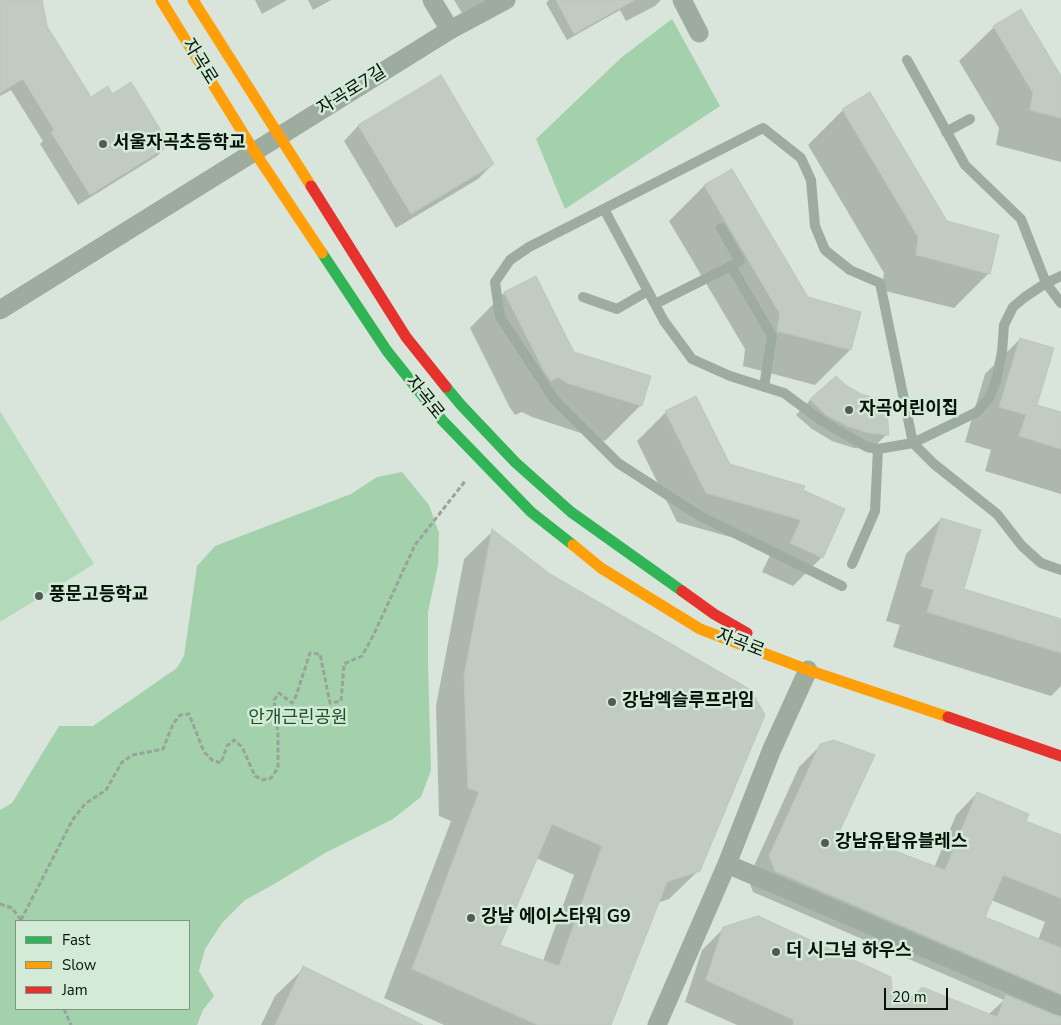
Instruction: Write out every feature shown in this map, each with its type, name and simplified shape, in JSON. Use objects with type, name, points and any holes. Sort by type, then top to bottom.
[{"type":"main road","name":"자곡로","points":[[161,0],[254,151],[387,351],[442,420],[531,512],[601,568],[700,629],[808,670],[1061,756]]},
{"type":"main road","name":"자곡로","points":[[193,0],[406,337],[461,405],[516,462],[571,512],[714,614],[808,670]]},
{"type":"street","points":[[432,0],[450,30]]},
{"type":"street","name":"자곡로7길","points":[[0,310],[450,30],[506,0]]},
{"type":"street","points":[[682,0],[699,33]]},
{"type":"street","points":[[657,1025],[727,864],[772,749],[808,670]]},
{"type":"street","points":[[727,864],[1061,1006]]},
{"type":"lane","points":[[906,60],[965,165],[1021,219],[1046,283],[1061,303]]},
{"type":"lane","points":[[946,132],[970,119]]},
{"type":"lane","points":[[842,586],[700,516],[618,463],[554,399],[500,317],[496,282],[510,260],[529,247],[763,128],[801,158],[811,180],[815,226],[825,250],[850,270],[880,283],[913,443],[934,464],[997,514],[1022,546],[1041,563],[1061,570]]},
{"type":"lane","points":[[604,209],[664,321],[692,359],[730,376],[784,393],[822,421],[866,447],[878,449],[913,443],[977,412],[989,398],[996,381],[1002,352],[1004,325],[1013,308],[1046,283],[1061,276]]},
{"type":"lane","points":[[655,304],[740,261],[721,228]]},
{"type":"lane","points":[[731,266],[772,336],[764,387]]},
{"type":"lane","points":[[584,297],[617,309],[648,291]]},
{"type":"lane","points":[[852,564],[875,511],[878,449]]},
{"type":"path","points":[[22,920],[73,818],[85,804],[106,790],[122,762],[133,755],[163,749],[173,724],[180,715],[189,714],[204,752],[212,760],[221,763],[227,746],[234,740],[242,747],[255,776],[263,780],[271,778],[278,768],[278,734],[274,700],[279,693],[292,704],[310,653],[320,654],[330,703],[341,701],[344,664],[362,656],[415,545],[481,462]]},
{"type":"path","points":[[0,904],[12,908],[20,920]]},
{"type":"path","points":[[64,1010],[71,1025]]},
{"type":"green space","points":[[672,19],[720,106],[565,209],[536,139],[622,57]]},
{"type":"green space","points":[[0,411],[94,564],[0,622]]},
{"type":"green space","name":"안개근린공원","points":[[402,472],[429,505],[439,533],[438,565],[428,612],[431,770],[421,797],[393,819],[325,853],[245,900],[222,923],[205,949],[199,971],[214,996],[203,1010],[197,1025],[0,1025],[0,810],[12,803],[59,726],[93,726],[177,668],[184,656],[197,566],[215,546],[351,494],[377,477]]},
{"type":"building","points":[[0,0],[42,0],[47,26],[91,97],[108,86],[112,94],[131,82],[170,145],[90,195],[51,132],[54,130],[23,79],[0,93]]},
{"type":"building","points":[[556,0],[634,0],[574,34]]},
{"type":"building","points":[[1021,9],[1061,76],[1061,118],[1030,110],[1033,93],[993,26]]},
{"type":"building","points":[[441,75],[494,164],[411,214],[358,125]]},
{"type":"building","points":[[870,92],[947,221],[999,235],[990,274],[916,255],[918,237],[842,109]]},
{"type":"building","points":[[732,169],[808,297],[861,312],[851,350],[777,331],[780,314],[704,185]]},
{"type":"building","points":[[536,276],[574,352],[651,376],[642,406],[567,383],[558,377],[551,381],[544,371],[504,292]]},
{"type":"building","points":[[1020,338],[1054,348],[1037,405],[1061,412],[1061,449],[1019,436],[1026,415],[999,407]]},
{"type":"building","points":[[836,376],[847,386],[861,394],[886,399],[889,435],[869,433],[847,426],[826,415],[810,399]]},
{"type":"building","points":[[696,396],[730,464],[805,486],[803,490],[845,509],[823,558],[790,543],[801,520],[706,493],[665,411]]},
{"type":"building","points":[[941,518],[981,530],[964,589],[1061,619],[1061,653],[927,612],[934,590],[921,586]]},
{"type":"building","name":"강남엑슬루프라임","points":[[492,529],[550,574],[751,690],[765,715],[700,871],[667,882],[611,1025],[538,1025],[412,969],[479,792],[468,788],[464,676]],"holes":[[[552,824],[602,846],[559,966],[500,945]]]},
{"type":"building","name":"강남유탑유블레스","points":[[834,740],[875,755],[840,830],[945,870],[977,792],[1029,814],[1026,821],[1061,835],[1061,898],[1003,875],[985,917],[1061,948],[1061,994],[775,871],[769,856],[820,744]]},
{"type":"building","name":"더 시그넘 하우스","points":[[758,916],[891,977],[892,991],[913,997],[922,987],[997,1017],[1006,995],[1061,1017],[1061,1025],[793,1025],[794,1020],[706,980],[723,927]]},
{"type":"building","points":[[303,966],[423,1025],[275,1025]]},
{"type":"traffic: fast","points":[[322,253],[387,351],[442,420],[531,512],[573,545]]},
{"type":"traffic: fast","points":[[446,387],[515,462],[571,512],[682,591]]},
{"type":"traffic: slow","points":[[161,0],[254,151],[322,253]]},
{"type":"traffic: slow","points":[[193,0],[311,186]]},
{"type":"traffic: slow","points":[[573,545],[601,568],[700,629],[808,670],[948,717]]},
{"type":"traffic: jam","points":[[311,186],[406,337],[446,387]]},
{"type":"traffic: jam","points":[[682,591],[714,614],[747,633]]},
{"type":"traffic: jam","points":[[948,717],[1061,756]]},
{"type":"place","name":"서울자곡초등학교","points":[[103,144]]},
{"type":"place","name":"자곡어린이집","points":[[849,410]]},
{"type":"place","name":"풍문고등학교","points":[[39,596]]},
{"type":"place","name":"강남엑슬루프라임","points":[[612,702]]},
{"type":"place","name":"강남유탑유블레스","points":[[825,843]]},
{"type":"place","name":"강남 에이스타워 G9","points":[[471,918]]},
{"type":"place","name":"더 시그넘 하우스","points":[[776,952]]}]
